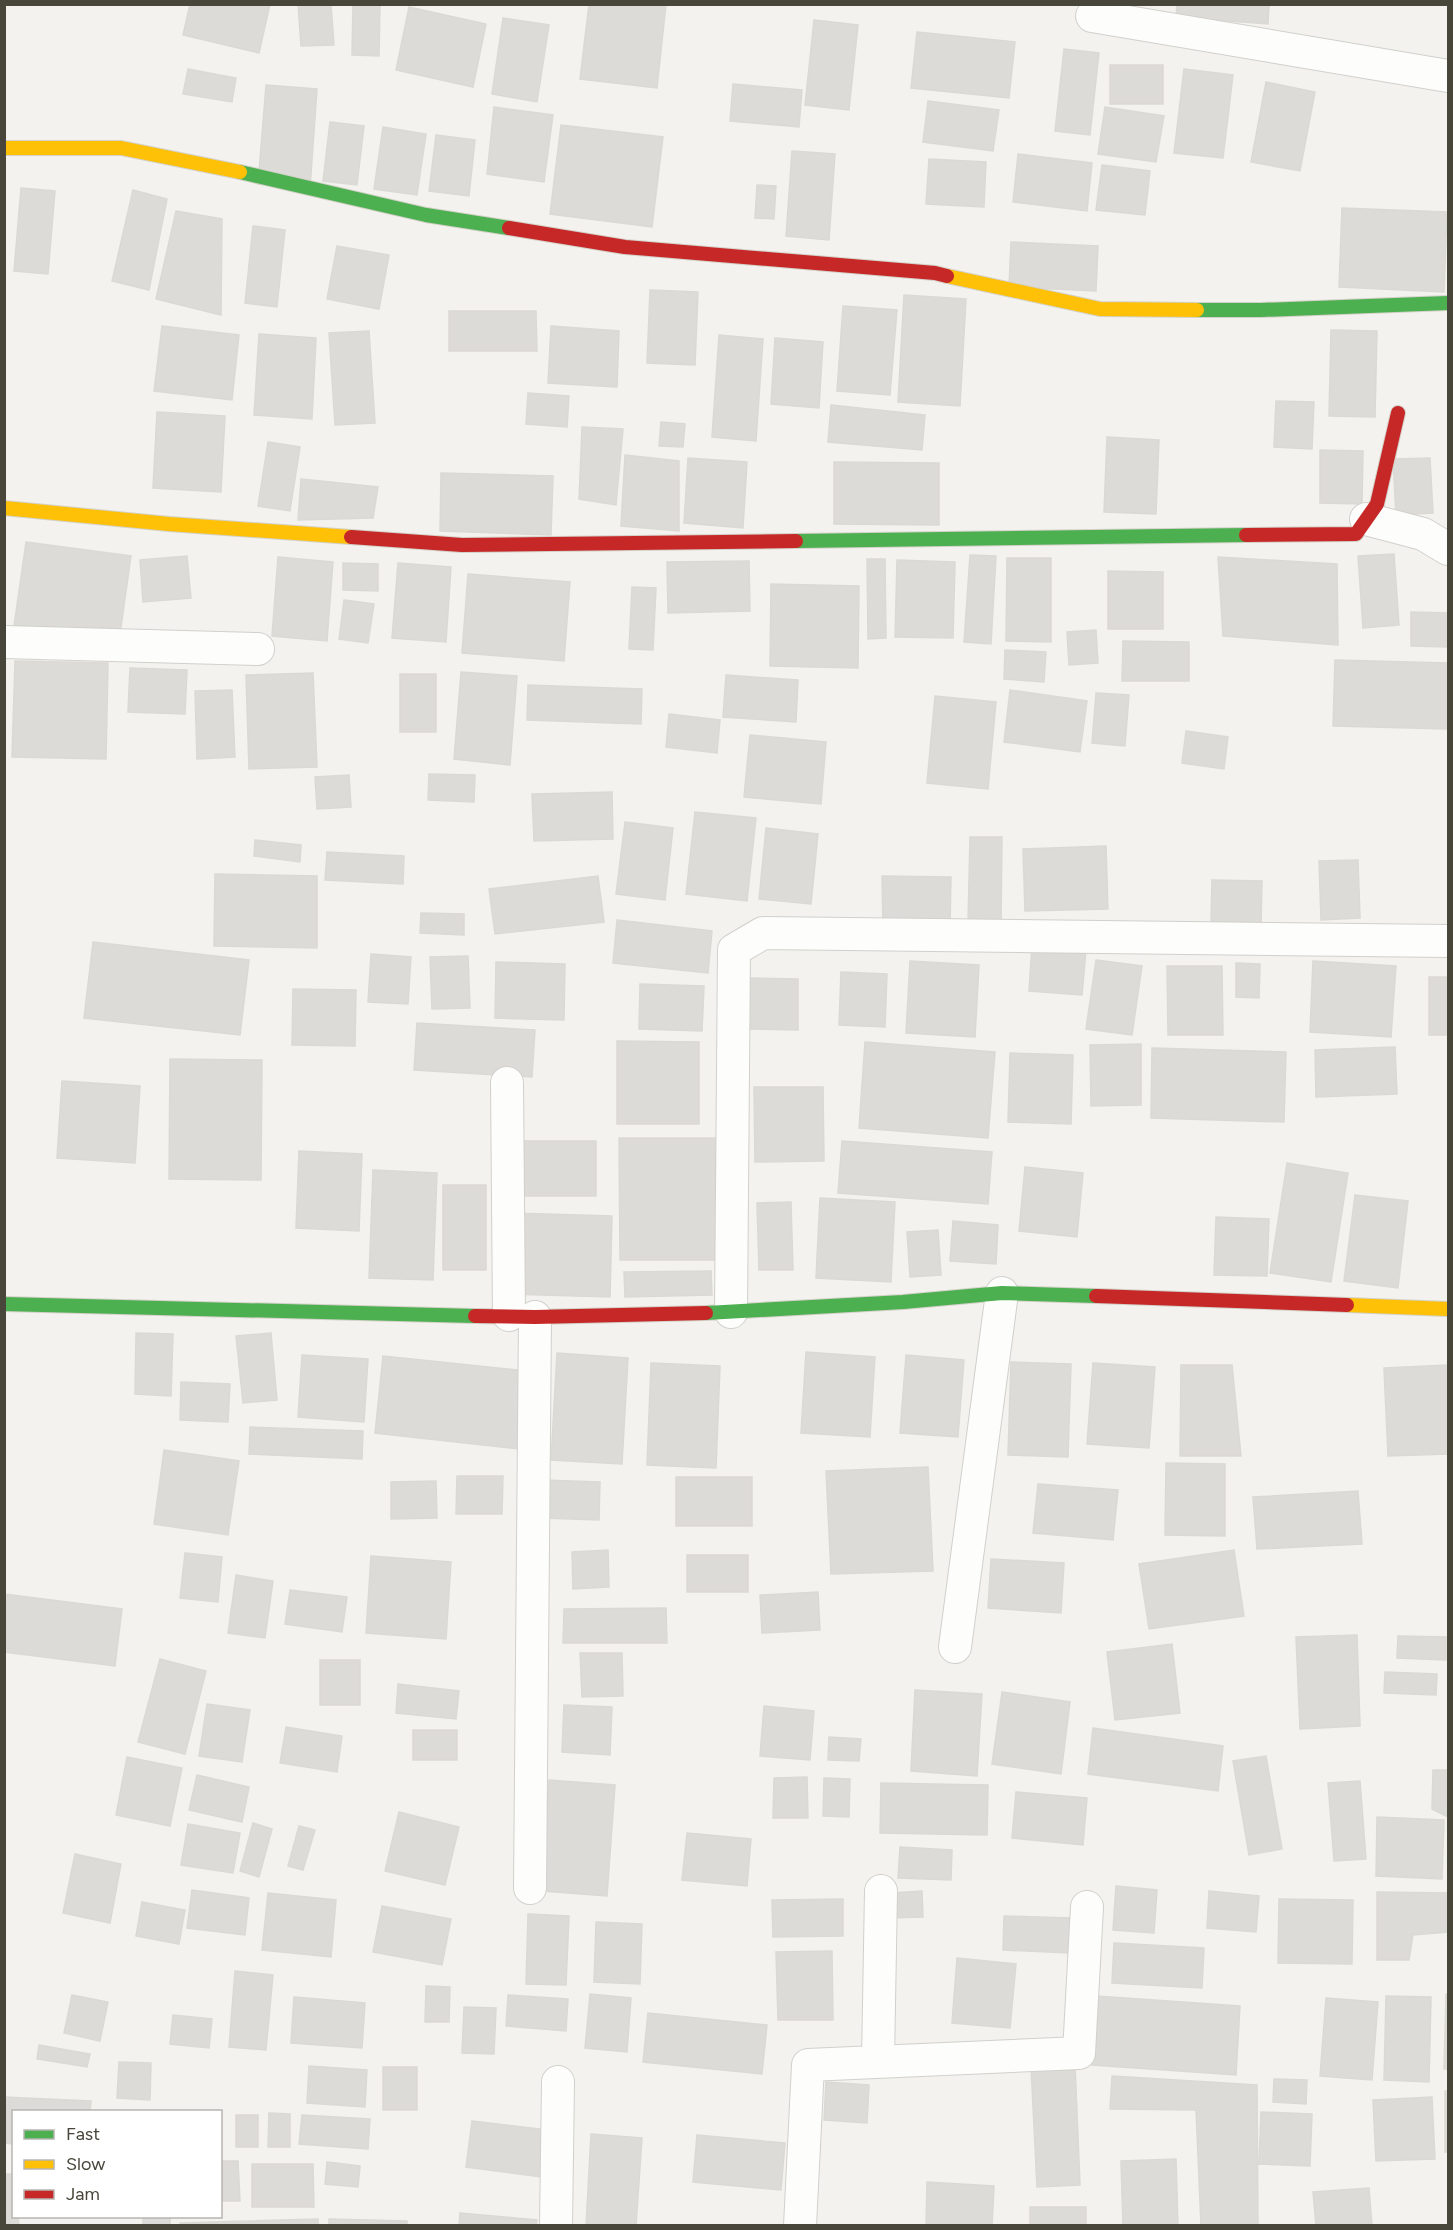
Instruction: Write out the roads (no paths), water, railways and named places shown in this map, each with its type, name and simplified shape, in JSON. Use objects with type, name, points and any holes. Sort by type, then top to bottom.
[{"type":"street","points":[[1092,16],[1449,76]]},
{"type":"street","points":[[4,148],[121,148],[247,173],[438,217],[625,247],[934,273],[1100,309],[1261,310],[1449,303]]},
{"type":"street","points":[[4,508],[169,524],[462,545],[1356,534],[1377,504],[1398,413]]},
{"type":"street","points":[[1366,519],[1422,534],[1449,549]]},
{"type":"street","points":[[4,642],[258,650]]},
{"type":"street","points":[[731,1312],[734,950],[763,933],[1449,941]]},
{"type":"street","points":[[507,1083],[522,1316],[530,1888]]},
{"type":"street","points":[[955,1647],[1002,1293]]},
{"type":"street","points":[[4,1304],[522,1316],[731,1312],[903,1302],[1002,1293],[1449,1309]]},
{"type":"street","points":[[878,2061],[881,1891]]},
{"type":"street","points":[[800,2226],[808,2065],[1079,2054],[1087,1906]]},
{"type":"street","points":[[556,2226],[558,2082]]}]
